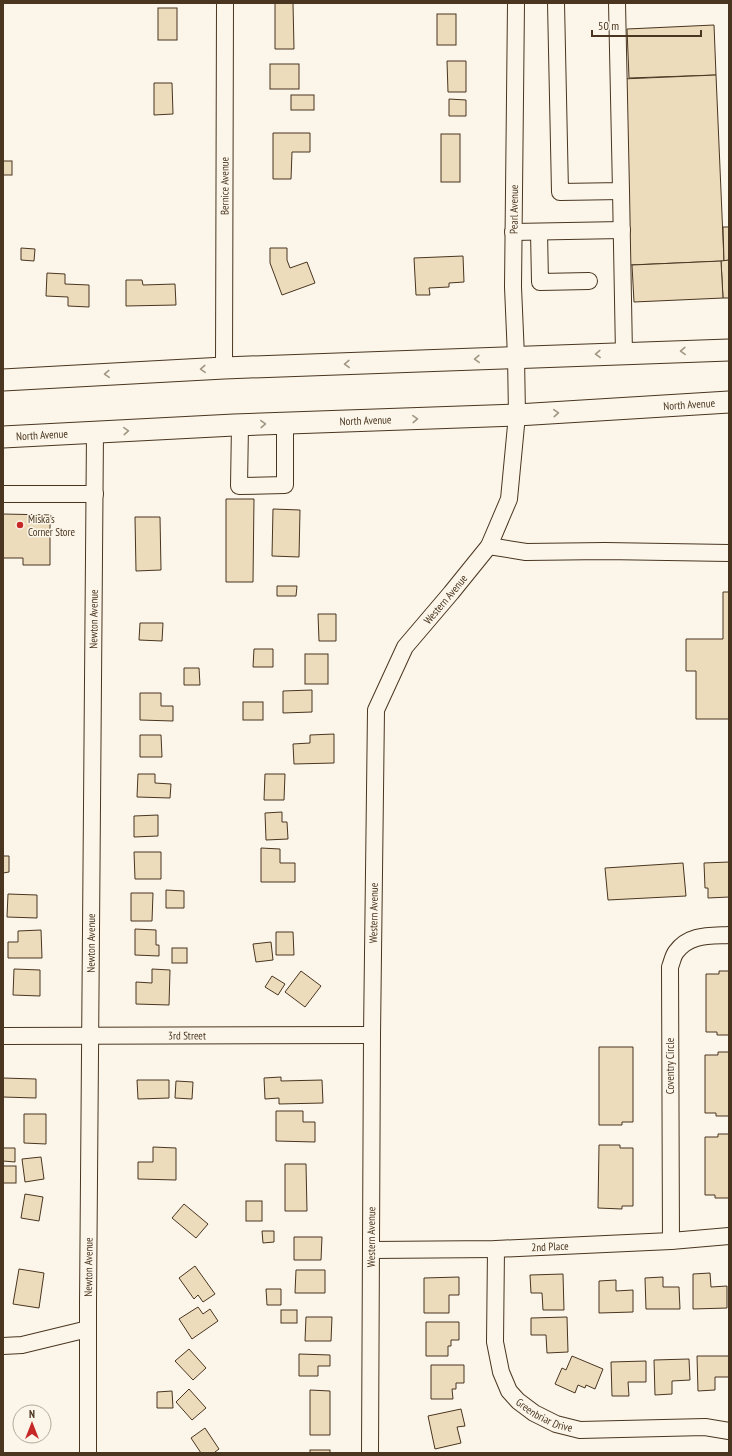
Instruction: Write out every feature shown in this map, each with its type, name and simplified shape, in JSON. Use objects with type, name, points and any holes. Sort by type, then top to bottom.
[{"type":"main road","points":[[3,380],[224,368],[729,350]]},
{"type":"main road","name":"North Avenue","points":[[3,437],[240,425],[517,415],[729,402]]},
{"type":"street","name":"Bernice Avenue","points":[[224,368],[225,3]]},
{"type":"street","name":"Pearl Avenue","points":[[516,3],[513,287],[517,415]]},
{"type":"street","points":[[556,3],[560,192],[621,191]]},
{"type":"street","points":[[617,3],[624,354]]},
{"type":"street","points":[[513,232],[622,230]]},
{"type":"street","points":[[539,232],[540,282],[590,281]]},
{"type":"street","name":"Western Avenue","points":[[370,1453],[372,1035],[376,710],[405,647],[489,546],[509,499],[517,415]]},
{"type":"street","points":[[240,425],[239,486],[285,485],[285,424]]},
{"type":"street","name":"Newton Avenue","points":[[88,1453],[95,432]]},
{"type":"street","points":[[3,494],[95,494]]},
{"type":"street","points":[[489,546],[526,552],[605,551],[729,553]]},
{"type":"street","name":"Coventry Circle","points":[[671,1241],[670,967],[675,952],[687,941],[699,936],[729,936]]},
{"type":"street","name":"3rd Street","points":[[3,1036],[91,1037],[372,1035]]},
{"type":"street","name":"2nd Place","points":[[372,1250],[496,1249],[671,1241],[729,1236]]},
{"type":"street","name":"Greenbriar Drive","points":[[496,1249],[495,1342],[501,1372],[509,1391],[534,1413],[556,1424],[580,1430],[705,1427],[729,1431]]},
{"type":"street","points":[[3,1346],[22,1345],[88,1329]]},
{"type":"building","points":[[275,3],[293,3],[294,49],[275,49]]},
{"type":"building","points":[[158,8],[177,8],[177,40],[158,40]]},
{"type":"building","points":[[437,14],[456,14],[456,45],[437,45]]},
{"type":"building","points":[[714,25],[716,75],[629,78],[627,29]]},
{"type":"building","points":[[447,61],[466,61],[466,92],[448,92]]},
{"type":"building","points":[[270,64],[299,64],[299,89],[270,89]]},
{"type":"building","points":[[716,75],[724,261],[630,265],[622,79]]},
{"type":"building","points":[[154,83],[172,83],[173,114],[154,115]]},
{"type":"building","points":[[291,95],[314,95],[314,110],[291,110]]},
{"type":"building","points":[[449,99],[466,100],[466,116],[449,116]]},
{"type":"building","points":[[273,133],[310,133],[310,152],[292,152],[291,179],[273,179]]},
{"type":"building","points":[[441,134],[460,134],[460,182],[441,182]]},
{"type":"building","points":[[3,161],[12,161],[12,175],[3,175]]},
{"type":"building","points":[[723,227],[729,227],[729,260],[724,261]]},
{"type":"building","points":[[21,248],[35,249],[34,261],[21,260]]},
{"type":"building","points":[[270,248],[287,248],[287,260],[290,268],[307,262],[315,283],[282,295],[270,263]]},
{"type":"building","points":[[463,256],[464,282],[449,283],[449,287],[429,288],[430,295],[416,295],[414,258]]},
{"type":"building","points":[[729,260],[729,298],[723,298],[721,261]]},
{"type":"building","points":[[721,261],[723,298],[634,302],[632,265]]},
{"type":"building","points":[[47,273],[65,274],[65,284],[89,285],[89,307],[68,306],[68,297],[46,296]]},
{"type":"building","points":[[126,280],[142,280],[143,285],[175,284],[176,305],[126,306]]},
{"type":"building","points":[[226,499],[254,499],[253,582],[226,582]]},
{"type":"building","points":[[273,509],[300,510],[299,557],[272,556]]},
{"type":"building","points":[[3,514],[50,515],[50,565],[23,565],[23,558],[3,558]]},
{"type":"building","points":[[135,517],[160,517],[161,570],[136,571]]},
{"type":"building","points":[[277,586],[297,586],[296,596],[277,596]]},
{"type":"building","points":[[723,592],[729,592],[729,719],[696,719],[696,671],[686,671],[686,639],[723,639]]},
{"type":"building","points":[[318,614],[336,614],[336,641],[319,641]]},
{"type":"building","points":[[140,623],[163,623],[162,641],[139,640]]},
{"type":"building","points":[[254,649],[273,649],[273,667],[253,667]]},
{"type":"building","points":[[305,654],[328,654],[328,684],[305,684]]},
{"type":"building","points":[[184,668],[199,668],[200,685],[184,685]]},
{"type":"building","points":[[312,690],[312,712],[283,713],[283,691]]},
{"type":"building","points":[[140,693],[161,693],[161,706],[173,706],[173,721],[140,720]]},
{"type":"building","points":[[243,702],[263,702],[263,720],[243,720]]},
{"type":"building","points":[[334,734],[334,763],[294,764],[293,744],[310,743],[310,735]]},
{"type":"building","points":[[140,735],[161,735],[162,757],[140,757]]},
{"type":"building","points":[[138,774],[155,774],[155,783],[171,784],[170,798],[137,797]]},
{"type":"building","points":[[265,774],[285,774],[284,800],[264,800]]},
{"type":"building","points":[[282,812],[282,822],[287,822],[288,839],[266,840],[265,813]]},
{"type":"building","points":[[158,815],[158,836],[134,837],[134,816]]},
{"type":"building","points":[[261,848],[280,849],[280,863],[295,863],[295,882],[261,882]]},
{"type":"building","points":[[134,852],[161,852],[161,879],[135,879]]},
{"type":"building","points":[[3,856],[9,856],[9,872],[3,873]]},
{"type":"building","points":[[729,862],[729,897],[708,898],[708,888],[705,888],[704,863]]},
{"type":"building","points":[[683,863],[686,896],[608,900],[605,868]]},
{"type":"building","points":[[166,890],[184,891],[184,908],[166,908]]},
{"type":"building","points":[[131,893],[153,893],[152,921],[131,921]]},
{"type":"building","points":[[8,894],[37,895],[37,918],[7,917]]},
{"type":"building","points":[[135,929],[156,930],[156,945],[159,945],[159,956],[135,955]]},
{"type":"building","points":[[41,930],[42,958],[8,958],[8,942],[18,942],[18,931]]},
{"type":"building","points":[[276,932],[293,932],[294,955],[276,955]]},
{"type":"building","points":[[271,942],[273,960],[256,962],[253,944]]},
{"type":"building","points":[[172,948],[187,948],[187,963],[172,963]]},
{"type":"building","points":[[14,969],[40,970],[40,996],[13,995]]},
{"type":"building","points":[[152,969],[170,970],[169,1005],[136,1004],[136,982],[152,983]]},
{"type":"building","points":[[301,971],[321,986],[305,1007],[285,992]]},
{"type":"building","points":[[719,971],[729,971],[729,1035],[717,1035],[717,1032],[706,1032],[706,974],[719,974]]},
{"type":"building","points":[[272,976],[285,984],[278,995],[265,987]]},
{"type":"building","points":[[599,1047],[633,1047],[633,1122],[622,1122],[622,1125],[599,1125]]},
{"type":"building","points":[[718,1052],[729,1052],[729,1116],[716,1116],[716,1113],[705,1113],[705,1055],[718,1055]]},
{"type":"building","points":[[281,1077],[281,1081],[322,1080],[323,1103],[279,1104],[279,1098],[265,1099],[264,1078]]},
{"type":"building","points":[[3,1078],[36,1079],[36,1098],[3,1097]]},
{"type":"building","points":[[137,1080],[169,1080],[169,1098],[138,1099]]},
{"type":"building","points":[[176,1081],[193,1082],[192,1099],[175,1098]]},
{"type":"building","points":[[276,1111],[303,1111],[303,1122],[315,1122],[315,1142],[276,1141]]},
{"type":"building","points":[[24,1114],[46,1114],[46,1144],[24,1143]]},
{"type":"building","points":[[718,1134],[729,1134],[729,1198],[715,1198],[715,1195],[705,1195],[705,1137],[718,1137]]},
{"type":"building","points":[[599,1145],[620,1145],[620,1148],[633,1148],[633,1206],[622,1206],[622,1209],[598,1208]]},
{"type":"building","points":[[153,1147],[176,1148],[176,1180],[138,1179],[138,1162],[153,1162]]},
{"type":"building","points":[[3,1148],[15,1148],[15,1162],[3,1161]]},
{"type":"building","points":[[41,1157],[44,1179],[25,1182],[22,1159]]},
{"type":"building","points":[[285,1164],[306,1164],[307,1211],[285,1211]]},
{"type":"building","points":[[3,1166],[16,1166],[16,1183],[3,1183]]},
{"type":"building","points":[[25,1194],[43,1197],[39,1221],[21,1218]]},
{"type":"building","points":[[246,1201],[262,1201],[262,1221],[246,1221]]},
{"type":"building","points":[[184,1204],[208,1224],[196,1238],[172,1218]]},
{"type":"building","points":[[262,1231],[274,1231],[274,1242],[263,1243]]},
{"type":"building","points":[[294,1237],[322,1237],[321,1260],[294,1260]]},
{"type":"building","points":[[195,1266],[215,1294],[203,1302],[198,1295],[194,1299],[179,1278]]},
{"type":"building","points":[[19,1269],[44,1273],[39,1308],[13,1304]]},
{"type":"building","points":[[296,1270],[325,1270],[325,1293],[295,1293]]},
{"type":"building","points":[[710,1273],[711,1287],[727,1286],[727,1308],[693,1309],[693,1274]]},
{"type":"building","points":[[563,1274],[564,1310],[543,1310],[542,1293],[531,1293],[530,1275]]},
{"type":"building","points":[[459,1277],[459,1295],[449,1295],[449,1313],[424,1313],[424,1278]]},
{"type":"building","points":[[663,1277],[663,1287],[679,1287],[680,1309],[646,1309],[645,1278]]},
{"type":"building","points":[[616,1280],[616,1291],[633,1290],[633,1312],[599,1313],[599,1281]]},
{"type":"building","points":[[266,1289],[281,1289],[281,1305],[267,1305]]},
{"type":"building","points":[[198,1307],[203,1314],[210,1309],[218,1321],[192,1339],[179,1319]]},
{"type":"building","points":[[281,1310],[297,1310],[297,1323],[281,1323]]},
{"type":"building","points":[[306,1317],[332,1317],[331,1341],[305,1341]]},
{"type":"building","points":[[567,1317],[568,1352],[547,1353],[546,1335],[531,1335],[531,1318]]},
{"type":"building","points":[[426,1322],[459,1322],[459,1340],[451,1340],[451,1346],[448,1346],[448,1356],[426,1356]]},
{"type":"building","points":[[189,1349],[206,1368],[193,1380],[175,1361]]},
{"type":"building","points":[[299,1354],[330,1355],[330,1366],[318,1366],[318,1376],[299,1376]]},
{"type":"building","points":[[572,1356],[603,1369],[595,1389],[586,1385],[585,1388],[578,1385],[575,1393],[555,1384],[562,1368],[566,1370]]},
{"type":"building","points":[[697,1356],[729,1356],[729,1377],[715,1377],[715,1390],[698,1391]]},
{"type":"building","points":[[689,1359],[690,1380],[672,1381],[672,1394],[655,1395],[654,1360]]},
{"type":"building","points":[[646,1361],[646,1382],[628,1382],[629,1396],[612,1396],[611,1362]]},
{"type":"building","points":[[431,1365],[464,1365],[464,1383],[456,1383],[456,1389],[452,1389],[453,1399],[431,1399]]},
{"type":"building","points":[[189,1389],[206,1408],[192,1420],[176,1402]]},
{"type":"building","points":[[310,1390],[330,1391],[330,1435],[310,1435]]},
{"type":"building","points":[[172,1391],[173,1408],[157,1408],[157,1392]]},
{"type":"building","points":[[461,1409],[465,1426],[457,1427],[461,1443],[435,1449],[428,1416]]},
{"type":"building","points":[[205,1428],[219,1449],[215,1452],[217,1453],[201,1453],[191,1438]]},
{"type":"building","points":[[310,1450],[330,1450],[330,1453],[310,1453]]},
{"type":"place","name":"Miska's Corner Store","points":[[20,525]]}]
